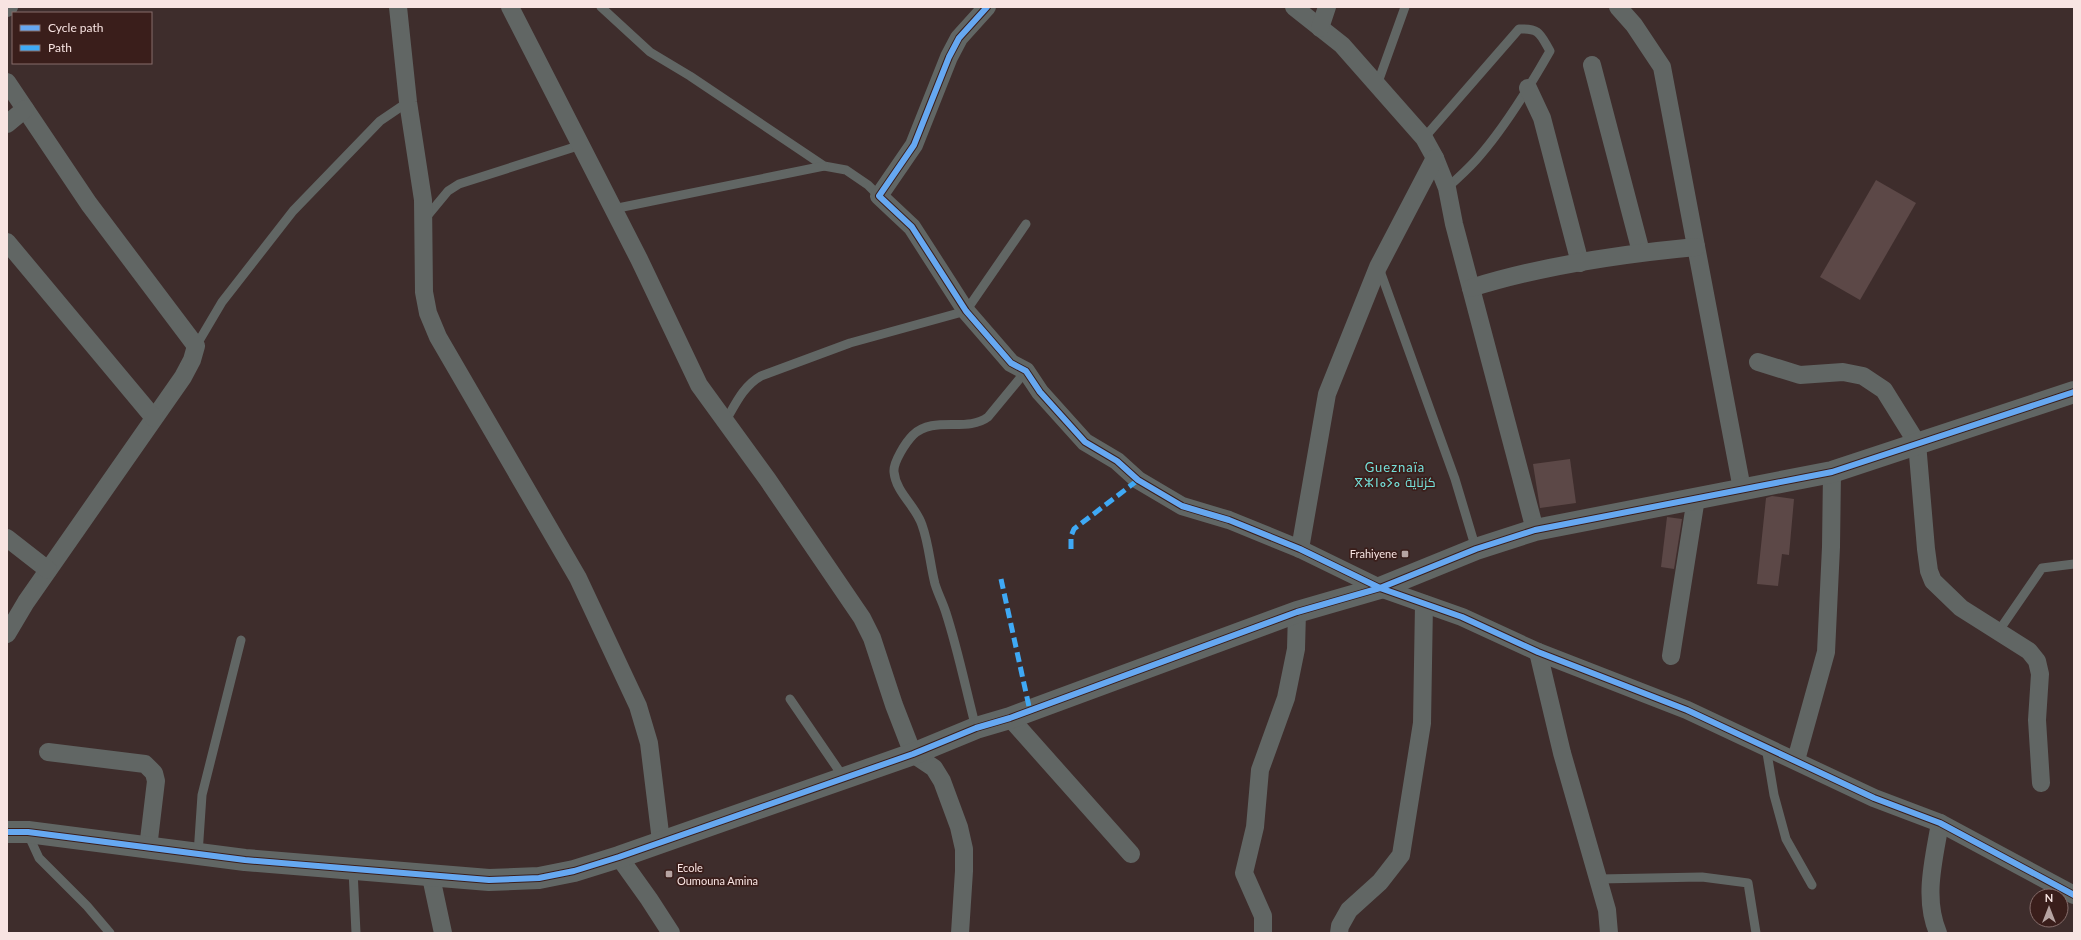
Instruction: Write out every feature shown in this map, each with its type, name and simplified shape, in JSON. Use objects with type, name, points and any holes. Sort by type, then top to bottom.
[{"type":"street","points":[[398,7],[408,102],[423,200],[424,292],[428,313],[438,337],[578,578],[638,706],[649,743],[661,841]]},
{"type":"street","points":[[510,7],[614,209],[699,385],[768,480],[862,618],[872,638],[894,705],[913,754],[934,768],[942,781],[959,827],[964,849],[960,933]]},
{"type":"street","points":[[987,7],[959,38],[943,71],[914,145],[879,196],[912,227],[966,311],[1011,363],[1026,371],[1040,392],[1085,442],[1117,461],[1138,480],[1182,506],[1229,520],[1300,549],[1380,588],[1462,617],[1538,652],[1687,710],[1874,798],[1940,823],[2074,895]]},
{"type":"street","points":[[1294,7],[1342,45],[1424,138],[1435,158],[1447,188],[1454,224],[1535,530]]},
{"type":"street","points":[[1320,28],[1327,7]]},
{"type":"street","points":[[1618,7],[1634,25],[1662,67],[1742,489]]},
{"type":"street","points":[[1592,65],[1641,252]]},
{"type":"street","points":[[7,82],[89,204],[196,346],[192,360],[182,377],[26,602],[7,634]]},
{"type":"street","points":[[1528,88],[1542,118],[1580,263]]},
{"type":"street","points":[[7,124],[25,109]]},
{"type":"street","points":[[1300,549],[1327,394],[1378,267],[1435,158]]},
{"type":"street","points":[[7,242],[154,418]]},
{"type":"street","points":[[1471,288],[1505,277],[1580,263],[1641,252],[1696,247]]},
{"type":"street","points":[[1758,362],[1800,375],[1843,372],[1863,376],[1884,390],[1917,443],[1926,549],[1932,581],[1961,608],[2029,651],[2037,661],[2040,674],[2037,720],[2041,783]]},
{"type":"street","points":[[17,832],[198,854],[431,877],[489,880],[539,878],[574,871],[619,857],[661,841],[913,754],[976,728],[1010,718],[1297,612],[1380,588],[1476,549],[1535,530],[1832,472],[2074,392]]},
{"type":"street","points":[[1796,760],[1826,652],[1831,547],[1832,472]]},
{"type":"street","points":[[1672,656],[1696,498]]},
{"type":"street","points":[[7,538],[48,570]]},
{"type":"street","points":[[1339,933],[1340,926],[1349,910],[1380,882],[1401,856],[1422,723],[1424,604]]},
{"type":"street","points":[[1263,933],[1263,916],[1244,873],[1255,827],[1260,770],[1286,698],[1296,649],[1297,612]]},
{"type":"street","points":[[1538,652],[1562,753],[1607,910],[1609,933]]},
{"type":"street","points":[[1010,718],[1131,854]]},
{"type":"street","points":[[48,752],[145,764],[154,773],[156,781],[148,848]]},
{"type":"street","points":[[1938,933],[1930,908],[1931,878],[1940,823]]},
{"type":"street","points":[[619,857],[649,898],[671,933]]},
{"type":"street","points":[[431,877],[443,933]]},
{"type":"lane","points":[[602,7],[650,52],[690,76],[824,166]]},
{"type":"lane","points":[[1377,86],[1405,7]]},
{"type":"lane","points":[[1424,138],[1519,29],[1530,28],[1539,31],[1550,51],[1528,88],[1482,154],[1447,188]]},
{"type":"lane","points":[[196,346],[222,302],[293,211],[380,121],[408,102]]},
{"type":"lane","points":[[423,221],[448,191],[459,184],[581,145]]},
{"type":"lane","points":[[614,209],[824,166],[846,170],[868,184],[879,196]]},
{"type":"lane","points":[[725,422],[739,398],[751,382],[761,376],[850,343],[966,311],[1026,224]]},
{"type":"lane","points":[[1378,267],[1455,479],[1476,549]]},
{"type":"lane","points":[[976,728],[946,613],[936,585],[923,526],[919,516],[905,498],[896,481],[894,470],[914,434],[922,429],[942,424],[981,423],[988,417],[1026,371]]},
{"type":"lane","points":[[1998,632],[2042,568],[2074,564]]},
{"type":"lane","points":[[198,854],[202,795],[241,640]]},
{"type":"lane","points":[[790,699],[844,778]]},
{"type":"lane","points":[[1766,746],[1774,795],[1786,839],[1812,886]]},
{"type":"lane","points":[[17,832],[39,858],[87,906],[110,933]]},
{"type":"lane","points":[[353,870],[356,933]]},
{"type":"lane","points":[[1599,879],[1702,877],[1748,883],[1756,933]]},
{"type":"building","points":[[1876,180],[1916,203],[1860,300],[1820,277]]},
{"type":"building","points":[[1570,459],[1576,503],[1540,508],[1533,464]]},
{"type":"building","points":[[1772,496],[1794,499],[1789,555],[1782,554],[1778,586],[1757,584],[1766,498]]},
{"type":"building","points":[[1667,517],[1682,519],[1674,569],[1661,567]]},
{"type":"marked path","points":[[1071,549],[1071,536],[1074,529],[1138,480]]},
{"type":"marked path","points":[[1001,579],[1030,711]]},
{"type":"cycle path","points":[[987,7],[959,38],[949,57],[914,145],[879,196],[912,227],[966,311],[1011,363],[1026,371],[1040,392],[1085,442],[1117,461],[1138,480],[1182,506],[1229,520],[1300,549],[1380,588],[1462,617],[1538,652],[1687,710],[1874,798],[1940,823],[2074,895]]},
{"type":"cycle path","points":[[7,832],[28,832],[245,860],[489,880],[539,878],[574,871],[619,857],[913,754],[976,728],[1010,718],[1297,612],[1380,588],[1476,549],[1535,530],[1832,472],[2074,392]]},
{"type":"place","name":"Frahiyene","points":[[1405,554]]},
{"type":"place","name":"Ecole Oumouna Amina","points":[[669,874]]},
{"type":"district","name":"Gueznaïa ⴳⵣⵏⴰⵢⴰ كزناية","points":[[1395,474]]}]
